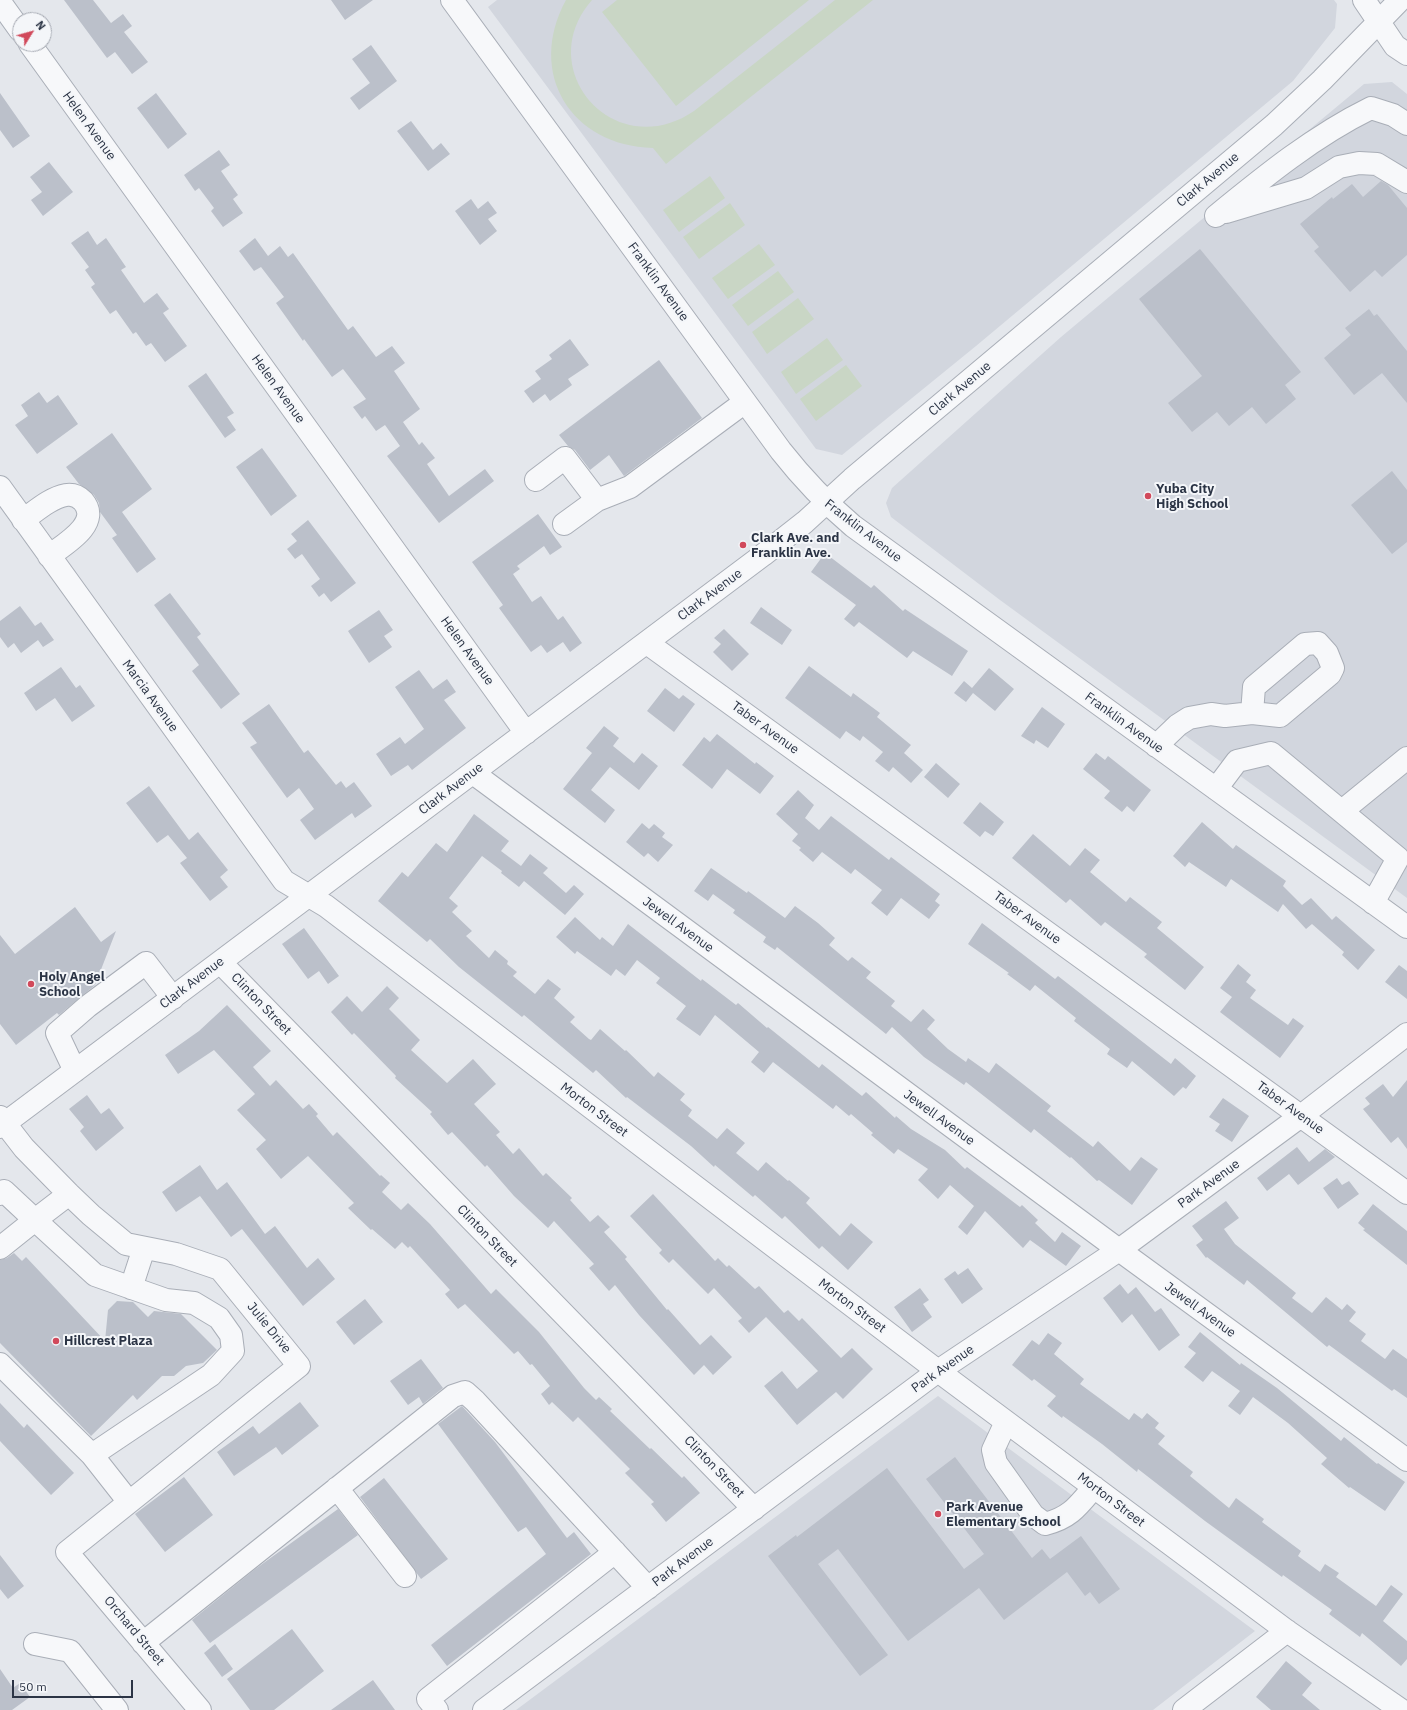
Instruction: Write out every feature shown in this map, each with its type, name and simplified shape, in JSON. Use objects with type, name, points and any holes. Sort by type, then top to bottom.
[{"type":"street","name":"Franklin Avenue","points":[[452,0],[745,402],[794,467],[826,503],[853,526],[1407,927]]},
{"type":"street","points":[[1364,0],[1395,46],[1407,54]]},
{"type":"street","name":"Clark Avenue","points":[[2,1122],[75,1071],[173,998],[763,555],[1280,120],[1322,80],[1400,0]]},
{"type":"street","points":[[0,2],[12,19]]},
{"type":"street","name":"Helen Avenue","points":[[36,52],[526,733]]},
{"type":"street","points":[[1216,216],[1288,158],[1344,122],[1371,108],[1393,115],[1407,124]]},
{"type":"street","points":[[1216,216],[1306,188],[1339,167],[1359,163],[1376,164],[1407,182]]},
{"type":"street","points":[[1194,192],[1216,216]]},
{"type":"street","points":[[564,524],[597,500],[630,487],[745,402]]},
{"type":"street","points":[[536,480],[565,458],[597,500]]},
{"type":"street","name":"Marcia Avenue","points":[[0,488],[279,876],[290,887],[308,896]]},
{"type":"street","points":[[23,520],[46,503],[66,495],[74,495],[81,499],[87,506],[89,515],[85,524],[70,540],[49,556]]},
{"type":"street","name":"Taber Avenue","points":[[647,643],[1407,1193]]},
{"type":"street","points":[[1156,746],[1189,718],[1211,714],[1225,716],[1252,713]]},
{"type":"street","points":[[1216,789],[1237,761],[1271,753],[1398,858],[1400,867],[1373,903]]},
{"type":"street","points":[[1342,811],[1407,758]]},
{"type":"street","name":"Jewell Avenue","points":[[473,773],[1119,1250],[1407,1460]]},
{"type":"street","name":"Morton Street","points":[[308,896],[326,906],[1006,1422],[1288,1631],[1401,1710]]},
{"type":"street","name":"Clinton Street","points":[[220,962],[754,1509]]},
{"type":"street","points":[[75,1071],[57,1033],[88,1006],[146,963],[173,998]]},
{"type":"street","name":"Park Avenue","points":[[484,1710],[938,1371],[1119,1250],[1301,1116],[1407,1034]]},
{"type":"street","name":"Julie Drive","points":[[2,1122],[24,1148],[90,1216],[126,1244],[176,1254],[220,1269],[300,1366],[67,1552]]},
{"type":"street","points":[[0,1194],[4,1191],[95,1275],[166,1300],[194,1303],[218,1318],[231,1335],[233,1351],[211,1375],[92,1455]]},
{"type":"street","points":[[0,1248],[69,1194]]},
{"type":"street","points":[[131,1288],[144,1248]]},
{"type":"street","points":[[0,1364],[92,1455],[129,1502]]},
{"type":"street","points":[[144,1643],[453,1396],[465,1392],[648,1588]]},
{"type":"street","points":[[1006,1422],[993,1450],[996,1463],[1033,1515],[1045,1524],[1058,1521],[1072,1513],[1094,1487]]},
{"type":"street","points":[[337,1488],[405,1576]]},
{"type":"street","name":"Orchard Street","points":[[67,1552],[200,1710]]},
{"type":"street","points":[[437,1710],[428,1699],[615,1552]]},
{"type":"street","points":[[1184,1710],[1288,1631]]},
{"type":"street","points":[[35,1644],[70,1651],[117,1710]]},
{"type":"shaded area","points":[[497,0],[1334,0],[1337,4],[1335,28],[1293,81],[976,346],[842,455],[816,449],[488,7]]},
{"type":"shaded area","name":"Yuba City High School","points":[[1392,82],[1407,94],[1407,898],[1000,600],[891,517],[886,503],[892,488],[1061,337],[1364,84]]},
{"type":"shaded area","name":"Park Avenue Elementary School","points":[[938,1396],[1255,1631],[1153,1710],[516,1710]]},
{"type":"green space","points":[[566,0],[592,0],[576,27],[571,54],[577,80],[590,102],[611,118],[636,126],[664,125],[694,111],[835,0],[873,0],[666,164],[653,148],[624,144],[599,134],[579,120],[564,101],[554,78],[551,54],[555,27]]},
{"type":"green space","points":[[617,0],[809,0],[676,106],[602,12]]},
{"type":"green space","points":[[710,176],[725,198],[679,232],[663,210]]},
{"type":"green space","points":[[730,203],[745,225],[699,259],[683,237]]},
{"type":"green space","points":[[759,244],[775,265],[728,299],[712,278]]},
{"type":"green space","points":[[778,271],[794,292],[748,326],[732,305]]},
{"type":"green space","points":[[798,298],[814,319],[767,354],[752,332]]},
{"type":"green space","points":[[827,338],[843,360],[796,394],[781,372]]},
{"type":"green space","points":[[846,365],[862,386],[816,421],[800,399]]},
{"type":"building","points":[[64,0],[93,0],[111,23],[123,14],[132,26],[124,32],[148,62],[132,74],[115,52],[107,58]]},
{"type":"building","points":[[331,0],[373,0],[345,20]]},
{"type":"building","points":[[371,45],[397,81],[359,110],[350,98],[370,83],[352,59]]},
{"type":"building","points":[[0,93],[30,136],[13,148],[0,130]]},
{"type":"building","points":[[156,93],[187,134],[168,149],[137,108]]},
{"type":"building","points":[[411,121],[433,150],[441,143],[450,154],[428,171],[397,131]]},
{"type":"building","points":[[219,150],[230,165],[221,171],[238,195],[233,199],[243,213],[223,227],[211,211],[214,208],[199,188],[195,191],[184,175]]},
{"type":"building","points":[[49,162],[73,192],[43,216],[31,200],[42,192],[30,177]]},
{"type":"building","points":[[1381,181],[1388,185],[1407,208],[1407,255],[1382,277],[1375,270],[1350,292],[1314,251],[1319,247],[1300,224],[1332,197],[1333,199],[1352,184],[1363,197]]},
{"type":"building","points":[[471,199],[478,209],[488,201],[497,213],[488,219],[497,231],[480,245],[455,211]]},
{"type":"building","points":[[88,231],[97,245],[106,238],[126,267],[121,270],[144,303],[157,293],[169,309],[163,313],[187,346],[165,362],[151,343],[146,346],[136,332],[133,334],[116,310],[110,314],[91,287],[95,284],[85,270],[89,267],[71,243]]},
{"type":"building","points":[[255,238],[268,256],[280,246],[288,257],[293,253],[348,330],[353,326],[376,357],[392,346],[405,363],[394,371],[420,409],[403,422],[419,445],[422,442],[435,458],[427,464],[449,496],[485,469],[494,481],[439,523],[387,456],[400,446],[385,425],[376,431],[365,416],[362,419],[353,407],[366,399],[343,369],[332,377],[304,339],[303,341],[276,303],[284,297],[261,267],[254,271],[239,251]]},
{"type":"building","points":[[1200,249],[1301,372],[1285,385],[1296,399],[1266,424],[1252,407],[1229,426],[1217,412],[1192,432],[1168,403],[1202,376],[1139,299]]},
{"type":"building","points":[[1369,309],[1374,316],[1377,314],[1407,351],[1407,403],[1382,373],[1354,395],[1324,358],[1351,335],[1345,328]]},
{"type":"building","points":[[570,339],[589,365],[568,379],[572,385],[550,401],[545,394],[533,403],[524,391],[541,379],[535,371],[552,359],[549,355]]},
{"type":"building","points":[[659,360],[702,418],[624,476],[609,455],[590,470],[575,450],[568,446],[559,435]]},
{"type":"building","points":[[206,373],[234,413],[227,417],[236,430],[225,438],[188,386]]},
{"type":"building","points":[[39,392],[47,403],[58,395],[78,424],[37,454],[15,425],[28,416],[21,405]]},
{"type":"building","points":[[112,433],[152,489],[122,512],[156,559],[137,573],[112,538],[117,535],[100,512],[99,503],[94,495],[79,484],[66,467]]},
{"type":"building","points":[[262,448],[297,496],[271,516],[236,467]]},
{"type":"building","points":[[1392,471],[1407,490],[1407,542],[1392,554],[1351,505]]},
{"type":"building","points":[[538,514],[562,547],[550,555],[544,546],[517,566],[520,569],[513,574],[532,602],[541,596],[558,620],[563,616],[582,643],[570,652],[563,642],[547,653],[541,645],[531,652],[499,608],[503,605],[472,562]]},
{"type":"building","points":[[308,520],[356,583],[331,602],[324,593],[319,597],[311,586],[320,579],[302,554],[295,559],[287,549],[297,541],[291,534]]},
{"type":"building","points":[[825,553],[871,588],[874,585],[903,611],[905,609],[968,651],[952,676],[913,651],[907,658],[859,622],[854,627],[844,619],[856,605],[811,572]]},
{"type":"building","points":[[170,593],[201,634],[197,637],[240,694],[221,709],[192,671],[199,665],[154,605]]},
{"type":"building","points":[[20,606],[35,626],[41,622],[54,640],[43,647],[38,640],[21,653],[14,643],[8,648],[0,637],[0,621]]},
{"type":"building","points":[[761,607],[792,630],[782,645],[750,623]]},
{"type":"building","points":[[379,610],[393,630],[384,636],[392,647],[369,663],[348,631]]},
{"type":"building","points":[[724,629],[749,654],[732,671],[713,652],[721,644],[714,638]]},
{"type":"building","points":[[809,666],[851,697],[853,693],[880,713],[877,717],[911,745],[904,753],[923,770],[911,783],[893,767],[889,772],[875,761],[883,752],[863,736],[860,741],[846,731],[840,739],[785,698]]},
{"type":"building","points":[[61,667],[76,688],[80,685],[95,706],[72,722],[55,698],[36,711],[24,693]]},
{"type":"building","points":[[989,668],[1014,689],[995,711],[973,693],[966,702],[954,693],[964,681],[972,688]]},
{"type":"building","points":[[419,670],[433,689],[447,679],[456,692],[444,700],[466,728],[412,770],[408,765],[391,776],[376,754],[400,737],[405,744],[424,729],[395,687]]},
{"type":"building","points":[[665,688],[679,699],[683,695],[695,704],[674,732],[647,711]]},
{"type":"building","points":[[269,704],[304,753],[308,750],[336,785],[341,781],[346,788],[354,782],[372,806],[355,818],[352,813],[315,840],[300,820],[314,809],[299,788],[287,798],[250,747],[257,743],[242,723]]},
{"type":"building","points":[[1042,707],[1065,724],[1048,748],[1036,740],[1034,744],[1021,736]]},
{"type":"building","points":[[604,726],[619,738],[613,746],[634,763],[642,753],[658,766],[639,790],[610,767],[591,790],[615,810],[605,823],[563,789],[592,753],[586,748]]},
{"type":"building","points":[[717,734],[755,764],[756,762],[774,776],[760,794],[727,769],[712,789],[682,765],[704,737],[710,742]]},
{"type":"building","points":[[1096,753],[1105,760],[1108,756],[1151,790],[1134,812],[1127,806],[1122,812],[1104,798],[1110,791],[1083,769]]},
{"type":"building","points":[[936,763],[960,784],[948,798],[924,777]]},
{"type":"building","points":[[149,786],[189,840],[198,832],[228,870],[220,877],[228,887],[210,901],[180,863],[187,858],[168,835],[157,843],[126,803]]},
{"type":"building","points":[[798,790],[814,805],[805,818],[819,830],[831,816],[889,860],[891,857],[940,894],[935,901],[940,905],[929,919],[901,898],[887,916],[871,903],[882,890],[855,869],[851,874],[822,852],[813,862],[799,850],[801,848],[792,841],[798,834],[776,814]]},
{"type":"building","points":[[980,802],[1004,822],[993,836],[985,831],[980,837],[963,823]]},
{"type":"building","points":[[474,814],[509,841],[501,851],[521,866],[530,854],[548,868],[543,873],[566,893],[574,885],[584,894],[565,915],[524,881],[519,887],[501,873],[502,871],[482,856],[449,898],[458,906],[452,912],[472,931],[466,936],[489,958],[495,950],[508,961],[507,964],[517,972],[513,976],[535,994],[548,979],[561,989],[554,998],[575,1017],[570,1022],[589,1039],[591,1040],[600,1029],[625,1051],[626,1050],[654,1077],[658,1072],[685,1094],[680,1100],[692,1110],[688,1116],[717,1139],[727,1128],[745,1143],[736,1153],[758,1171],[766,1162],[788,1181],[789,1180],[810,1198],[806,1203],[840,1236],[851,1223],[873,1242],[848,1270],[822,1246],[819,1249],[785,1216],[782,1219],[755,1195],[753,1197],[715,1165],[714,1167],[691,1146],[627,1097],[626,1098],[596,1070],[593,1073],[524,1015],[522,1017],[459,967],[430,939],[427,942],[378,901],[402,872],[408,877],[436,843],[447,852]]},
{"type":"building","points":[[1202,822],[1233,849],[1236,845],[1286,881],[1283,886],[1302,905],[1311,898],[1332,920],[1336,916],[1375,950],[1358,970],[1342,955],[1344,952],[1312,924],[1306,929],[1283,904],[1278,912],[1231,879],[1226,887],[1189,862],[1185,867],[1173,856]]},
{"type":"building","points":[[642,823],[649,829],[654,824],[665,833],[662,837],[673,845],[658,862],[648,853],[644,857],[626,842]]},
{"type":"building","points":[[1033,834],[1070,866],[1085,848],[1100,860],[1090,872],[1126,902],[1130,897],[1162,922],[1157,928],[1204,967],[1185,990],[1144,957],[1147,954],[1105,922],[1101,926],[1070,899],[1066,903],[1012,858]]},
{"type":"building","points":[[711,868],[747,893],[748,891],[785,918],[795,906],[818,923],[835,938],[829,945],[848,961],[852,957],[871,972],[866,978],[895,1001],[891,1006],[911,1022],[923,1009],[935,1020],[927,1029],[948,1049],[966,1062],[968,1058],[989,1073],[996,1063],[1051,1106],[1047,1111],[1093,1147],[1098,1141],[1130,1171],[1141,1157],[1158,1169],[1132,1205],[1099,1180],[1097,1181],[1071,1157],[1070,1158],[1034,1129],[1031,1133],[966,1082],[964,1085],[924,1057],[892,1027],[886,1034],[777,947],[775,950],[763,942],[766,937],[733,913],[735,910],[713,894],[708,901],[694,891]]},
{"type":"building","points":[[75,907],[101,942],[116,931],[95,985],[59,1015],[57,1013],[16,1045],[0,1024],[0,935],[15,954]]},
{"type":"building","points":[[575,917],[600,940],[602,937],[613,946],[628,924],[701,981],[702,979],[736,1005],[738,1003],[767,1028],[768,1027],[819,1068],[822,1064],[862,1096],[866,1092],[895,1118],[896,1116],[911,1129],[945,1150],[965,1169],[967,1167],[1020,1207],[1022,1205],[1038,1220],[1035,1223],[1055,1242],[1062,1232],[1081,1246],[1066,1266],[1030,1240],[1023,1248],[985,1211],[967,1235],[958,1227],[974,1206],[950,1185],[938,1199],[918,1180],[928,1169],[898,1149],[894,1154],[871,1135],[873,1133],[851,1114],[849,1116],[836,1105],[833,1109],[773,1062],[764,1073],[751,1062],[759,1052],[715,1015],[700,1036],[676,1019],[686,1006],[656,983],[660,978],[637,960],[625,976],[616,969],[611,976],[577,951],[575,954],[556,937]]},
{"type":"building","points":[[982,923],[1055,979],[1058,976],[1171,1064],[1175,1058],[1196,1076],[1186,1089],[1183,1087],[1174,1096],[1132,1061],[1127,1068],[1107,1054],[1110,1049],[1074,1021],[1076,1018],[1035,985],[1030,991],[1007,974],[1009,973],[968,944]]},
{"type":"building","points":[[304,928],[339,976],[328,984],[319,971],[308,979],[282,944]]},
{"type":"building","points":[[1238,964],[1251,975],[1246,982],[1256,990],[1250,998],[1288,1025],[1293,1018],[1304,1026],[1280,1058],[1220,1012],[1232,997],[1220,988]]},
{"type":"building","points":[[1399,965],[1407,971],[1407,999],[1385,982]]},
{"type":"building","points":[[387,986],[399,998],[389,1009],[420,1040],[411,1050],[447,1083],[473,1059],[496,1084],[474,1104],[500,1132],[496,1135],[513,1154],[519,1148],[543,1176],[546,1173],[572,1198],[570,1200],[590,1222],[598,1215],[610,1227],[604,1232],[627,1257],[625,1259],[667,1310],[668,1309],[700,1345],[711,1335],[732,1357],[713,1375],[704,1365],[694,1375],[639,1315],[615,1285],[609,1291],[589,1268],[594,1264],[554,1221],[548,1228],[514,1196],[487,1165],[485,1167],[452,1132],[448,1135],[430,1114],[432,1112],[395,1078],[396,1076],[354,1033],[352,1035],[331,1012],[347,996],[362,1012]]},
{"type":"building","points":[[227,1005],[271,1051],[253,1067],[270,1086],[276,1080],[303,1109],[309,1104],[318,1114],[316,1116],[333,1136],[337,1132],[380,1176],[381,1175],[390,1183],[382,1192],[401,1210],[408,1203],[430,1224],[491,1294],[496,1289],[539,1332],[584,1388],[596,1400],[599,1397],[612,1409],[610,1411],[682,1478],[684,1476],[700,1493],[666,1522],[651,1504],[654,1502],[625,1473],[630,1469],[578,1417],[573,1422],[552,1402],[549,1405],[541,1394],[550,1386],[532,1364],[530,1365],[518,1351],[514,1354],[465,1304],[458,1309],[445,1294],[450,1290],[410,1246],[408,1248],[402,1242],[395,1249],[372,1229],[371,1230],[348,1208],[354,1203],[308,1156],[281,1179],[256,1149],[266,1140],[237,1110],[255,1094],[214,1050],[178,1074],[165,1055],[199,1031]]},
{"type":"building","points":[[1407,1080],[1407,1149],[1398,1137],[1391,1143],[1363,1109],[1370,1104],[1365,1098],[1383,1084],[1393,1097]]},
{"type":"building","points":[[87,1095],[101,1114],[109,1108],[124,1128],[96,1151],[80,1131],[84,1127],[69,1109]]},
{"type":"building","points":[[1223,1098],[1249,1116],[1232,1142],[1215,1131],[1220,1124],[1209,1117]]},
{"type":"building","points":[[1297,1147],[1309,1162],[1325,1149],[1335,1157],[1298,1185],[1289,1174],[1267,1191],[1257,1178]]},
{"type":"building","points":[[200,1165],[217,1190],[227,1182],[265,1234],[275,1226],[307,1268],[318,1258],[335,1279],[303,1306],[242,1229],[231,1237],[200,1196],[176,1212],[162,1192]]},
{"type":"building","points":[[1337,1178],[1342,1185],[1349,1181],[1359,1194],[1338,1209],[1323,1188]]},
{"type":"building","points":[[653,1194],[715,1261],[718,1258],[727,1267],[729,1265],[755,1289],[759,1286],[784,1313],[788,1310],[799,1321],[802,1318],[841,1358],[852,1348],[873,1369],[843,1399],[836,1392],[797,1425],[764,1386],[782,1371],[797,1389],[818,1371],[766,1317],[749,1333],[738,1321],[742,1318],[714,1288],[708,1294],[673,1259],[669,1263],[659,1253],[662,1250],[630,1216]]},
{"type":"building","points":[[1226,1201],[1239,1218],[1224,1229],[1235,1244],[1296,1293],[1292,1298],[1312,1313],[1326,1297],[1342,1310],[1347,1304],[1356,1312],[1349,1321],[1366,1334],[1361,1341],[1385,1359],[1393,1349],[1407,1359],[1407,1398],[1394,1389],[1392,1391],[1329,1345],[1327,1347],[1247,1280],[1244,1285],[1207,1257],[1206,1258],[1196,1245],[1203,1240],[1192,1226]]},
{"type":"building","points":[[1373,1204],[1407,1231],[1407,1265],[1363,1230],[1365,1229],[1358,1223]]},
{"type":"building","points":[[14,1253],[22,1261],[26,1257],[105,1341],[108,1310],[117,1301],[133,1302],[148,1317],[154,1311],[181,1314],[217,1350],[203,1363],[186,1366],[174,1376],[162,1376],[137,1400],[133,1395],[91,1436],[0,1343],[0,1260],[7,1258]]},
{"type":"building","points":[[968,1268],[983,1289],[962,1304],[944,1279],[955,1271],[958,1275]]},
{"type":"building","points":[[1120,1284],[1128,1294],[1136,1287],[1155,1312],[1161,1308],[1180,1335],[1159,1351],[1132,1314],[1122,1323],[1103,1298]]},
{"type":"building","points":[[920,1288],[929,1300],[923,1304],[932,1317],[912,1332],[894,1307]]},
{"type":"building","points":[[365,1299],[383,1322],[354,1345],[336,1322]]},
{"type":"building","points":[[1200,1332],[1240,1365],[1241,1363],[1277,1388],[1341,1441],[1344,1437],[1377,1464],[1378,1463],[1405,1482],[1385,1511],[1350,1487],[1349,1488],[1321,1464],[1327,1458],[1288,1423],[1253,1397],[1240,1415],[1228,1406],[1240,1391],[1212,1371],[1203,1382],[1184,1367],[1196,1353],[1188,1347]]},
{"type":"building","points":[[1048,1333],[1062,1343],[1054,1354],[1084,1379],[1080,1384],[1129,1420],[1134,1413],[1142,1419],[1147,1413],[1159,1423],[1155,1428],[1165,1436],[1158,1444],[1193,1472],[1190,1476],[1229,1508],[1236,1498],[1264,1519],[1262,1522],[1301,1551],[1298,1556],[1320,1572],[1325,1564],[1339,1573],[1336,1577],[1376,1606],[1391,1585],[1403,1594],[1383,1621],[1407,1641],[1407,1659],[1401,1666],[1362,1633],[1360,1637],[1329,1614],[1332,1610],[1283,1575],[1282,1577],[1205,1521],[1138,1469],[1137,1472],[1102,1444],[1063,1416],[1062,1418],[1047,1406],[1056,1396],[1034,1379],[1032,1381],[1012,1365],[1032,1340],[1039,1345]]},
{"type":"building","points":[[421,1359],[443,1388],[423,1404],[419,1397],[408,1405],[390,1381]]},
{"type":"building","points":[[300,1402],[319,1426],[282,1455],[276,1447],[234,1476],[217,1452],[253,1426],[259,1434]]},
{"type":"building","points":[[0,1403],[24,1428],[27,1424],[74,1473],[51,1495],[0,1441]]},
{"type":"building","points":[[462,1406],[495,1442],[567,1538],[574,1532],[591,1554],[447,1666],[431,1645],[546,1554],[526,1527],[518,1532],[438,1424]]},
{"type":"building","points":[[955,1457],[1032,1558],[1042,1549],[1050,1559],[1081,1536],[1120,1589],[1099,1604],[1090,1592],[1085,1596],[1067,1572],[1004,1620],[979,1588],[908,1641],[838,1549],[818,1564],[888,1655],[860,1676],[768,1556],[796,1535],[797,1537],[887,1468],[964,1569],[984,1554],[926,1479]]},
{"type":"building","points":[[184,1477],[213,1515],[165,1552],[135,1514]]},
{"type":"building","points":[[384,1478],[448,1559],[421,1579],[360,1497]]},
{"type":"building","points":[[338,1509],[358,1535],[210,1643],[192,1620],[254,1570]]},
{"type":"building","points":[[0,1555],[24,1586],[8,1599],[0,1589]]},
{"type":"building","points":[[292,1629],[324,1671],[274,1710],[250,1710],[227,1679]]},
{"type":"building","points":[[215,1644],[233,1669],[222,1677],[204,1653]]},
{"type":"building","points":[[1286,1661],[1312,1683],[1302,1695],[1320,1710],[1271,1710],[1256,1697]]},
{"type":"building","points":[[0,1669],[13,1688],[20,1683],[30,1697],[12,1710],[0,1710]]},
{"type":"building","points":[[373,1680],[395,1710],[331,1710]]},
{"type":"place","name":"Yuba City High School","points":[[1148,496]]},
{"type":"place","name":"Clark Ave. and Franklin Ave.","points":[[743,545]]},
{"type":"place","name":"Holy Angel School","points":[[31,984]]},
{"type":"place","name":"Hillcrest Plaza","points":[[56,1341]]},
{"type":"place","name":"Park Avenue Elementary School","points":[[938,1514]]}]
